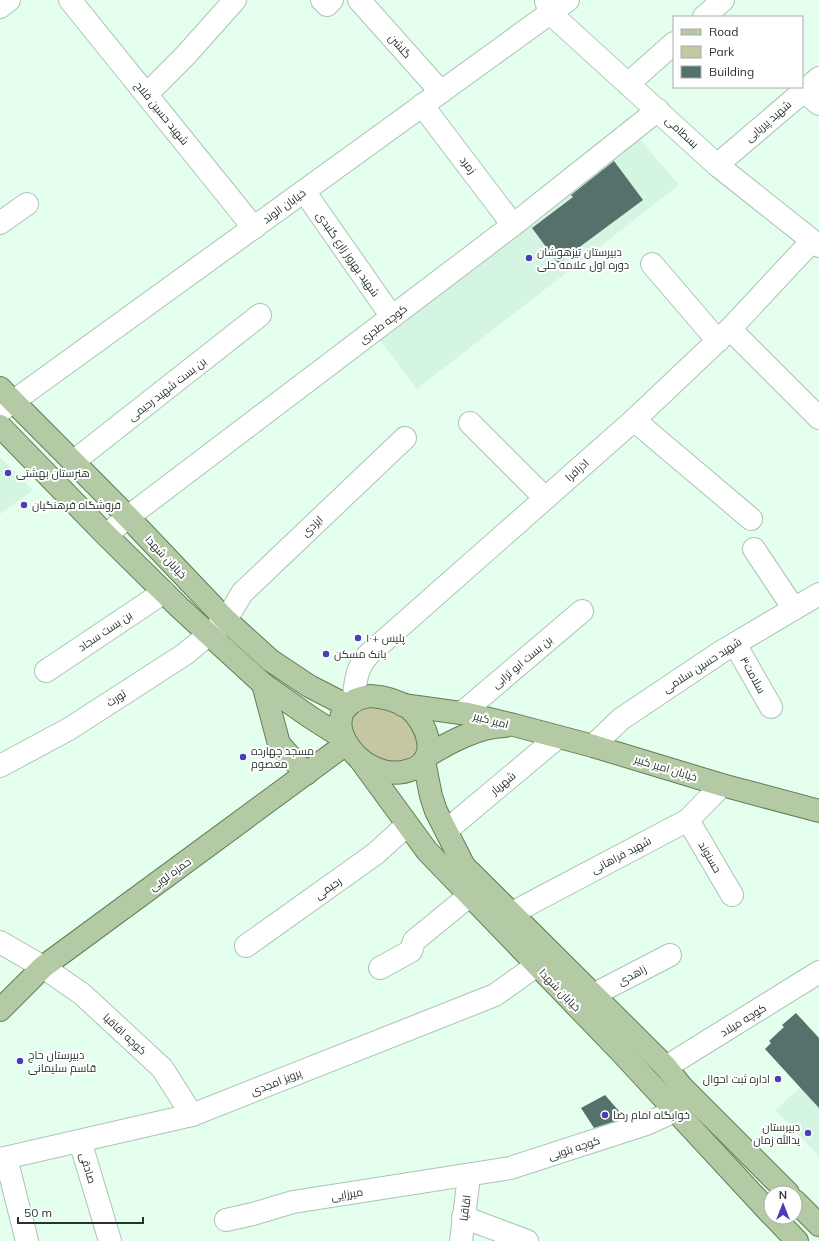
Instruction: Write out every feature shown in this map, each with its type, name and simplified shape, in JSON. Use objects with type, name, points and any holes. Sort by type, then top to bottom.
[{"type":"main road","name":"خیابان شهدا","points":[[4,400],[73,462],[128,516],[226,620],[270,660],[309,686],[351,704]]},
{"type":"main road","name":"خیابان شهدا","points":[[0,426],[106,535],[209,635],[263,684],[349,747],[427,851],[537,965],[763,1205]]},
{"type":"main road","points":[[263,684],[279,744],[306,774]]},
{"type":"main road","points":[[364,697],[392,699],[403,705],[416,715],[423,725],[429,744],[425,758],[416,768],[404,772],[378,769],[349,747],[340,723],[342,717],[351,704],[364,697]]},
{"type":"main road","name":"امیر کبیر","points":[[403,705],[462,713],[514,725]]},
{"type":"main road","name":"امیر کبیر","points":[[425,758],[463,736],[486,728],[514,725]]},
{"type":"main road","name":"خیابان امیر کبیر","points":[[514,725],[593,746],[722,785],[819,811]]},
{"type":"main road","name":"حمزه لویی","points":[[0,1010],[43,967],[306,774],[349,747]]},
{"type":"main road","name":"خیابان شهدا","points":[[425,758],[431,796],[436,811],[464,866],[666,1067],[682,1087],[780,1185]]},
{"type":"main road","points":[[803,1209],[819,1225]]},
{"type":"main road","points":[[782,1225],[797,1241]]},
{"type":"street","points":[[0,7],[9,0]]},
{"type":"street","name":"شهید حسین فلاح","points":[[70,0],[254,228]]},
{"type":"street","points":[[147,94],[185,56],[235,0]]},
{"type":"street","points":[[322,0],[327,5],[332,0]]},
{"type":"street","name":"گلشن","points":[[359,0],[441,92]]},
{"type":"street","name":"خیابان الوند","points":[[4,400],[254,228],[441,92],[548,7],[568,0]]},
{"type":"street","points":[[705,16],[723,0]]},
{"type":"street","name":"بسطامی","points":[[548,7],[628,84],[717,165],[815,243]]},
{"type":"street","points":[[628,84],[673,44]]},
{"type":"street","name":"شهید پیریایی","points":[[717,165],[811,98],[819,78]]},
{"type":"street","name":"زمرد","points":[[422,106],[513,225]]},
{"type":"street","name":"کوچه طجری","points":[[106,535],[128,516],[513,225],[658,110]]},
{"type":"street","name":"شهید بهروز زارع گنبدی","points":[[304,191],[392,317]]},
{"type":"street","points":[[0,223],[28,204]]},
{"type":"street","name":"اذرافرا","points":[[351,704],[357,672],[362,662],[369,654],[634,420],[724,335],[815,243]]},
{"type":"street","points":[[652,264],[724,335],[819,418]]},
{"type":"street","name":"بن بست شهید رحیمی","points":[[73,462],[260,315]]},
{"type":"street","points":[[634,420],[751,519]]},
{"type":"street","points":[[470,423],[545,498]]},
{"type":"street","name":"ایزدی","points":[[226,620],[242,593],[405,438]]},
{"type":"street","points":[[754,549],[794,609]]},
{"type":"street","name":"بن بست سجاد","points":[[46,671],[164,592]]},
{"type":"street","name":"شهید حسین سلامی","points":[[593,746],[621,719],[735,644],[819,594]]},
{"type":"street","name":"بن بست ابو ترابی","points":[[462,713],[582,611]]},
{"type":"street","name":"تورث","points":[[0,766],[69,729],[185,654],[226,620]]},
{"type":"street","name":"سلامت۳","points":[[735,644],[771,707]]},
{"type":"street","name":"شهریار","points":[[447,830],[558,737]]},
{"type":"street","name":"شهید فراهانی","points":[[512,913],[688,820],[722,785]]},
{"type":"street","name":"حسنوند","points":[[688,820],[732,895]]},
{"type":"street","name":"رحیمی","points":[[246,946],[375,854],[407,825]]},
{"type":"street","points":[[380,968],[411,951],[414,941],[470,896]]},
{"type":"street","name":"کوچه اقاقیا","points":[[0,942],[43,967],[82,994],[162,1068],[192,1115]]},
{"type":"street","name":"زاهدی","points":[[593,995],[670,955]]},
{"type":"street","name":"پرویز امجدی","points":[[3,1159],[192,1115],[495,995],[537,965]]},
{"type":"street","name":"کوچه میلاد","points":[[666,1067],[819,972]]},
{"type":"street","name":"کوچه بتویی","points":[[469,1176],[510,1168],[646,1124],[675,1111]]},
{"type":"street","name":"صادقی","points":[[80,1141],[110,1241]]},
{"type":"street","points":[[3,1159],[27,1241]]},
{"type":"street","name":"اقاقیا","points":[[461,1241],[469,1176]]},
{"type":"street","name":"میرزایی","points":[[226,1220],[253,1214],[293,1202],[469,1176]]},
{"type":"street","points":[[463,1217],[527,1241]]},
{"type":"shaded area","name":"دبیرستان تیزهوشان دوره اول علامه حلی","points":[[638,137],[679,185],[417,389],[373,331]]},
{"type":"shaded area","name":"هنرستان بهشتی","points":[[0,457],[33,490],[0,514]]},
{"type":"shaded area","name":"دبیرستان یدالله زمان","points":[[819,1071],[819,1156],[775,1110]]},
{"type":"green space","points":[[380,706],[400,714],[411,726],[415,733],[417,746],[415,752],[410,757],[401,760],[388,761],[370,754],[355,740],[350,722],[351,717],[362,708]]},
{"type":"building","points":[[614,161],[643,200],[558,263],[532,228],[573,197],[571,195]]},
{"type":"building","points":[[796,1013],[819,1038],[819,1108],[765,1049],[771,1043],[769,1041],[784,1027],[782,1025]]},
{"type":"building","name":"خوابگاه امام رضا","points":[[605,1095],[625,1118],[594,1128],[581,1108]]},
{"type":"place","name":"دبیرستان تیزهوشان دوره اول علامه حلی","points":[[529,258]]},
{"type":"place","name":"هنرستان بهشتی","points":[[8,473]]},
{"type":"place","name":"فروشگاه فرهنگیان","points":[[24,505]]},
{"type":"place","name":"پلیس +۱۰","points":[[358,638]]},
{"type":"place","name":"بانک مسکن","points":[[326,654]]},
{"type":"place","name":"مسجد چهارده معصوم","points":[[243,757]]},
{"type":"place","name":"دبیرستان حاج قاسم سلیمانی","points":[[20,1061]]},
{"type":"place","name":"اداره ثبت احوال","points":[[778,1079]]},
{"type":"place","name":"خوابگاه امام رضا","points":[[605,1115]]},
{"type":"place","name":"دبیرستان یدالله زمان","points":[[808,1133]]}]
